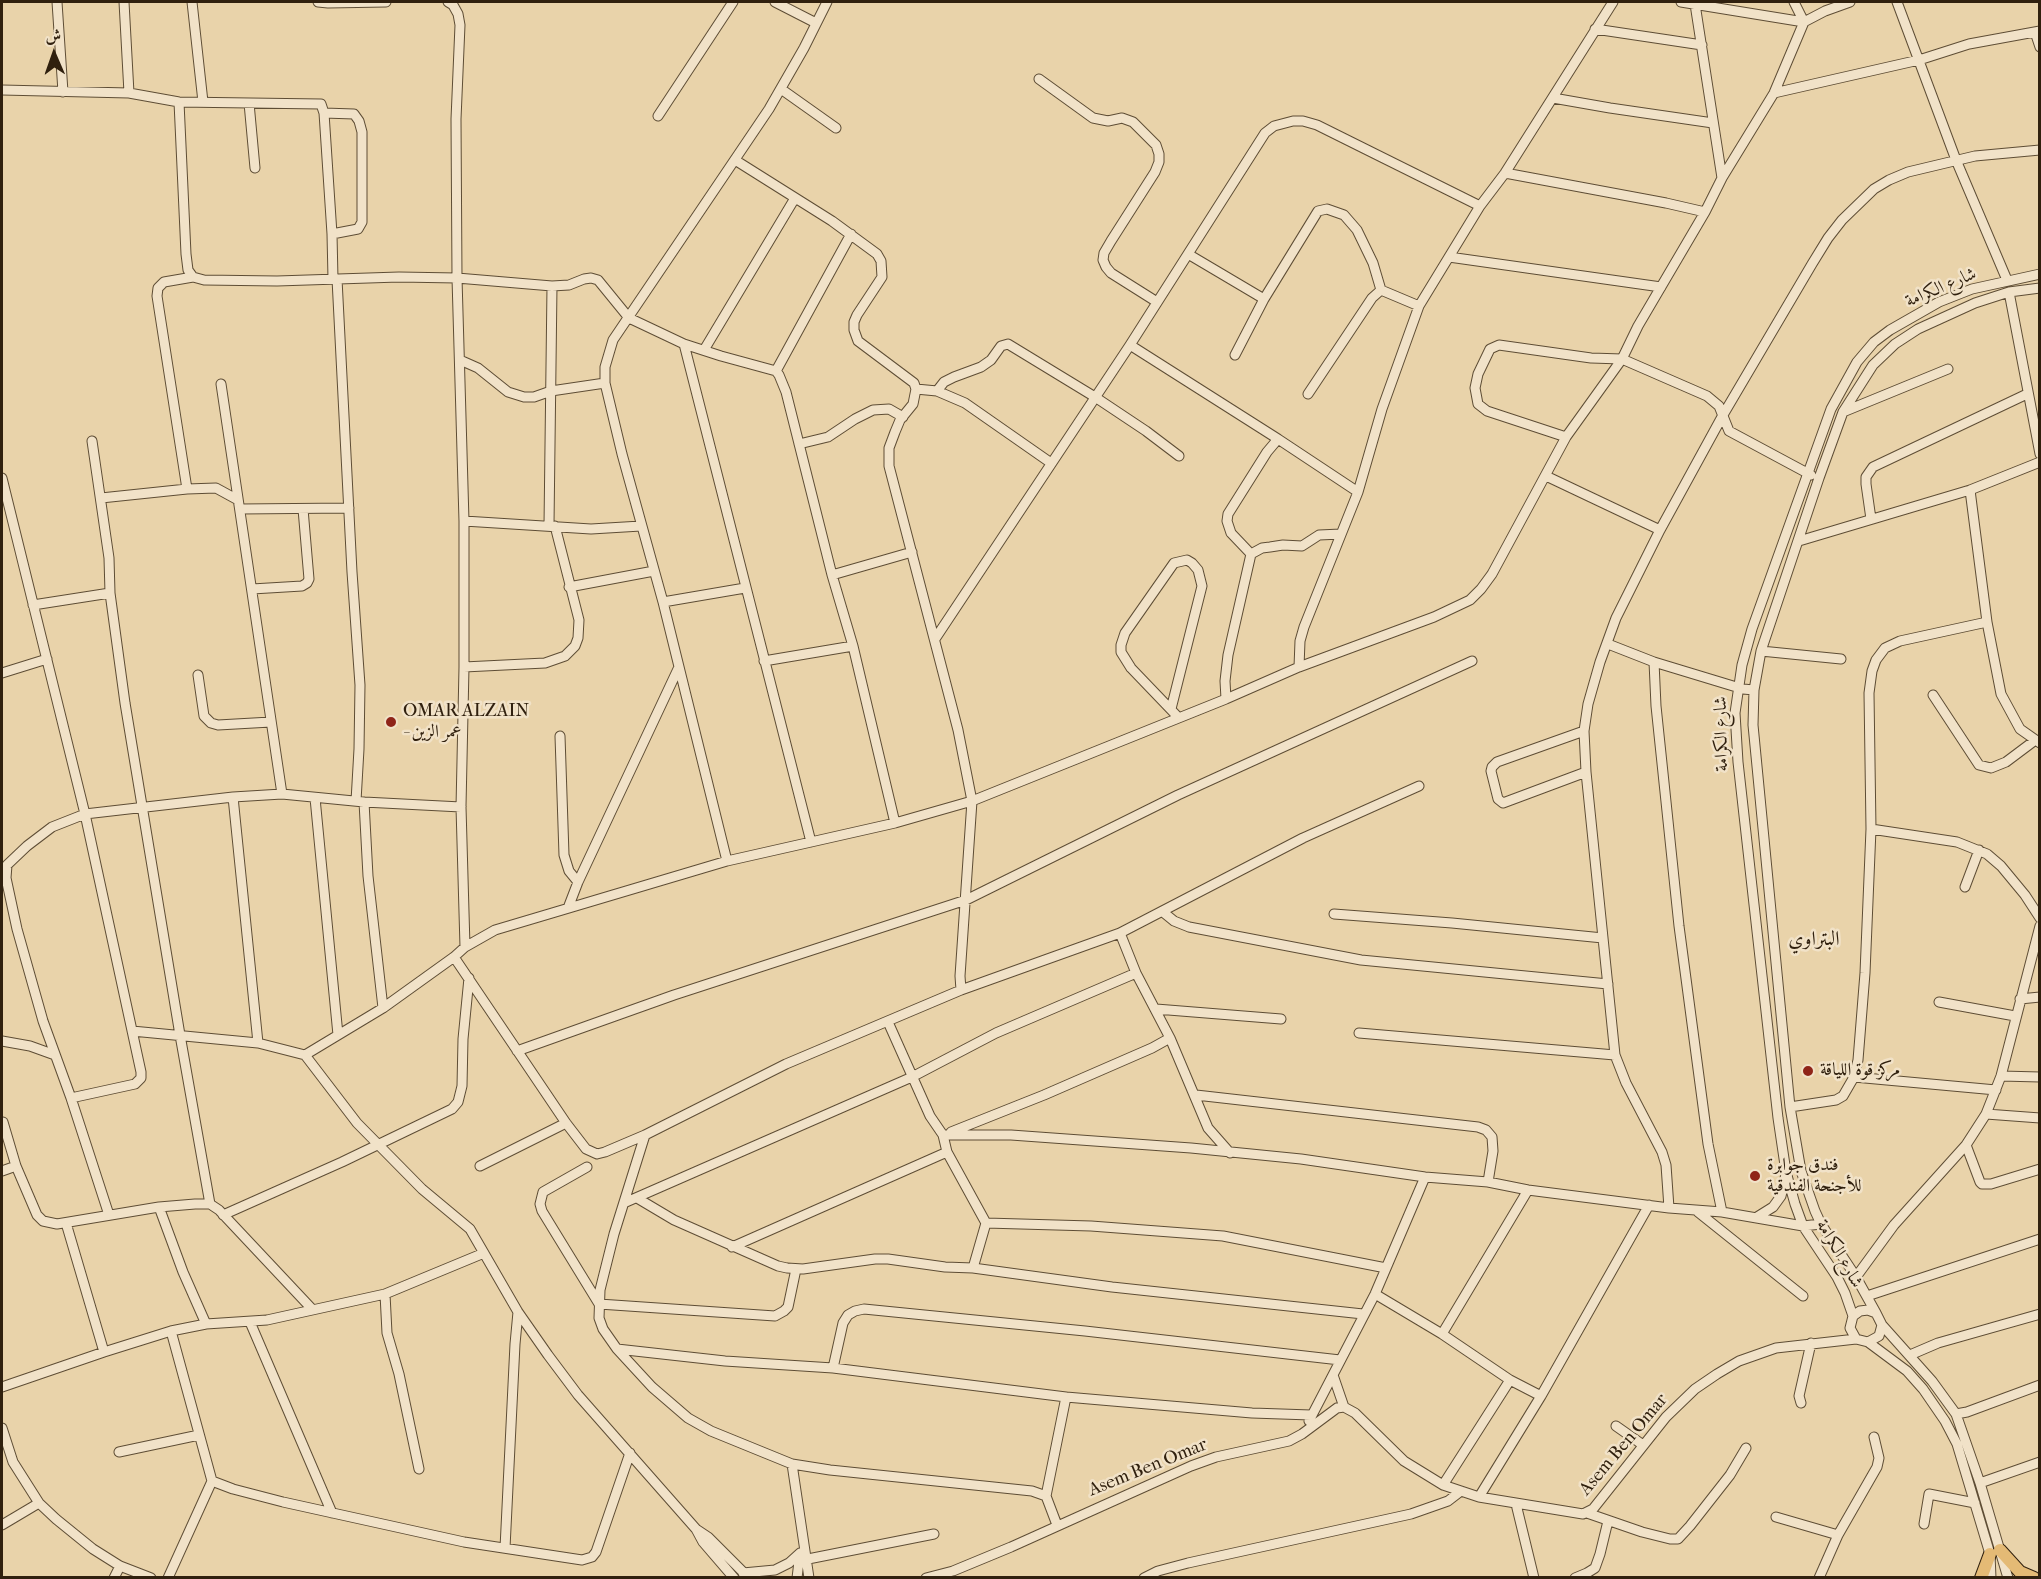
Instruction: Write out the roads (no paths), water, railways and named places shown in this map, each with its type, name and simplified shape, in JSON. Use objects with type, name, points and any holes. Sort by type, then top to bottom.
[{"type":"main road","points":[[1981,1578],[1995,1552],[2020,1572],[2034,1578]]},
{"type":"street","points":[[57,2],[63,92]]},
{"type":"street","points":[[124,2],[129,93]]},
{"type":"street","points":[[192,2],[203,102]]},
{"type":"street","points":[[318,2],[386,2]]},
{"type":"street","points":[[448,2],[453,5],[458,14],[460,25],[456,119],[457,278],[464,521],[461,807],[465,947]]},
{"type":"street","points":[[658,116],[733,2]]},
{"type":"street","points":[[775,2],[816,23]]},
{"type":"street","points":[[727,861],[663,602],[605,384],[605,367],[613,340],[781,89],[827,2]]},
{"type":"street","points":[[1299,666],[1300,641],[1304,627],[1358,492],[1382,409],[1419,306],[1480,206],[1505,173],[1613,2]]},
{"type":"street","points":[[1681,2],[1804,22],[1850,2]]},
{"type":"street","points":[[305,1055],[382,1008],[481,936],[502,927],[727,861],[895,823],[972,801],[1226,699],[1299,666],[1443,613],[1470,600],[1492,574],[1566,437],[1622,359],[1722,178],[1774,93],[1804,22],[1794,2]]},
{"type":"street","points":[[1897,2],[1956,160],[2007,280]]},
{"type":"street","points":[[1695,4],[1722,178]]},
{"type":"street","points":[[1595,29],[1702,45]]},
{"type":"street","points":[[1774,93],[1918,60],[1969,44],[2037,32],[2040,47]]},
{"type":"street","points":[[1039,79],[1093,118],[1108,121],[1122,118],[1132,122],[1156,145],[1159,162],[1155,172],[1111,241],[1103,260],[1111,273],[1157,302]]},
{"type":"street","points":[[781,89],[836,128]]},
{"type":"street","points":[[2,90],[129,93],[179,102],[321,104],[324,113],[360,685],[360,802],[382,1008]]},
{"type":"street","points":[[1553,98],[1713,123]]},
{"type":"street","points":[[179,102],[186,254],[188,270],[193,277]]},
{"type":"street","points":[[249,103],[255,168]]},
{"type":"street","points":[[324,113],[354,114],[362,132],[362,222],[358,229],[332,234]]},
{"type":"street","points":[[935,639],[1130,345],[1265,133],[1274,126],[1293,121],[1317,125],[1480,206]]},
{"type":"street","points":[[1669,1208],[1666,1165],[1662,1152],[1626,1083],[1616,1055],[1586,772],[1584,731],[1594,678],[1616,618],[1660,530],[1723,415],[1812,264],[1842,220],[1866,196],[1888,180],[1924,167],[1975,156],[2040,150]]},
{"type":"street","points":[[735,160],[851,234],[876,254],[883,268],[882,277],[865,300],[854,322],[856,336],[858,341],[875,356],[914,383],[916,389],[913,404],[903,417],[889,448],[889,466],[958,730],[972,801],[960,976],[961,990]]},
{"type":"street","points":[[1505,173],[1705,212]]},
{"type":"street","points":[[704,350],[795,198]]},
{"type":"street","points":[[1235,355],[1264,299],[1318,211],[1327,209],[1344,215],[1357,230],[1373,263],[1381,290]]},
{"type":"street","points":[[776,371],[851,234]]},
{"type":"street","points":[[1188,254],[1264,299]]},
{"type":"street","points":[[1449,257],[1660,287]]},
{"type":"street","name":"شارع الكرامة","points":[[1853,1316],[1837,1277],[1803,1226],[1786,1172],[1738,762],[1735,713],[1742,664],[1831,409],[1857,362],[1874,342],[1890,330],[1939,302],[1972,289],[2040,274]]},
{"type":"street","points":[[187,489],[156,296],[158,288],[164,282],[193,277],[204,280],[399,277],[457,278],[552,286],[569,285],[584,279],[598,280],[629,318],[684,344],[776,371],[779,375],[786,392],[832,575],[853,646],[895,823]]},
{"type":"street","points":[[464,668],[544,663],[565,656],[575,645],[579,630],[579,620],[552,526],[552,286]]},
{"type":"street","name":"شارع الكرامة","points":[[1876,1313],[1856,1277],[1821,1224],[1801,1171],[1790,1107],[1753,725],[1754,690],[1761,651],[1818,478],[1843,412],[1873,365],[1895,344],[1917,329],[1975,303],[2009,292],[2040,288]]},
{"type":"street","points":[[1381,290],[1419,306]]},
{"type":"street","points":[[1308,394],[1372,298],[1381,290]]},
{"type":"street","points":[[2009,292],[2040,454]]},
{"type":"street","points":[[684,344],[811,843]]},
{"type":"street","points":[[937,391],[944,382],[986,364],[1001,346],[1008,344],[1095,397],[1179,456]]},
{"type":"street","points":[[1130,345],[1358,492]]},
{"type":"street","points":[[1566,437],[1487,411],[1478,404],[1475,388],[1478,374],[1490,349],[1499,345],[1622,359],[1707,396],[1719,406],[1729,432],[1818,478]]},
{"type":"street","points":[[460,360],[478,368],[514,395],[534,397],[551,391],[605,384]]},
{"type":"street","points":[[1843,412],[1948,369]]},
{"type":"street","points":[[220,384],[282,794]]},
{"type":"street","points":[[916,389],[937,391],[965,403],[1051,463]]},
{"type":"street","points":[[1871,519],[1866,477],[1873,467],[2027,394]]},
{"type":"street","points":[[800,444],[828,437],[873,410],[889,409],[903,417]]},
{"type":"street","points":[[1251,554],[1231,533],[1227,521],[1228,514],[1267,452],[1278,439]]},
{"type":"street","points":[[92,441],[109,558],[110,593],[143,808],[210,1204],[312,1309]]},
{"type":"street","points":[[1799,541],[1970,490],[2040,462]]},
{"type":"street","points":[[1546,476],[1660,530]]},
{"type":"street","points":[[2,478],[85,814],[141,1072],[139,1082],[71,1098]]},
{"type":"street","points":[[101,498],[216,488],[239,505],[303,509],[349,508]]},
{"type":"street","points":[[1933,695],[1979,765],[1991,768],[2006,762],[2037,742],[2020,729],[2001,694],[1987,622],[1970,490]]},
{"type":"street","points":[[252,589],[307,584],[309,579],[303,509]]},
{"type":"street","points":[[464,521],[591,529],[641,526]]},
{"type":"street","points":[[1226,699],[1225,681],[1228,655],[1251,554],[1262,548],[1283,545],[1302,546],[1319,535],[1341,534]]},
{"type":"street","points":[[832,575],[912,552]]},
{"type":"street","points":[[1171,709],[1202,586],[1198,570],[1187,560],[1174,563],[1125,633],[1121,645],[1121,652],[1131,668],[1178,717]]},
{"type":"street","points":[[569,586],[654,571]]},
{"type":"street","points":[[663,602],[745,588]]},
{"type":"street","points":[[33,605],[110,593]]},
{"type":"street","points":[[1790,1107],[1836,1100],[1843,1096],[1854,1077],[1858,1060],[1865,973],[1870,829],[1869,693],[1876,660],[1885,648],[1900,641],[1987,622]]},
{"type":"street","points":[[1608,644],[1654,662],[1754,690]]},
{"type":"street","points":[[764,661],[853,646]]},
{"type":"street","points":[[1761,651],[1841,659]]},
{"type":"street","points":[[2,673],[47,659]]},
{"type":"street","points":[[518,1051],[674,995],[966,900],[1178,795],[1472,661]]},
{"type":"street","points":[[1654,662],[1656,706],[1679,926],[1708,1144],[1722,1212]]},
{"type":"street","points":[[568,909],[578,882],[678,669]]},
{"type":"street","points":[[198,675],[204,716],[211,723],[218,725],[271,722]]},
{"type":"street","points":[[1584,731],[1497,762],[1492,766],[1491,771],[1498,799],[1503,803],[1586,772]]},
{"type":"street","points":[[560,736],[565,860],[569,871],[578,882]]},
{"type":"street","points":[[454,957],[566,1122],[586,1149],[597,1154],[645,1135],[786,1064],[961,990],[1120,933],[1303,838],[1419,786]]},
{"type":"street","points":[[109,1215],[43,1021],[5,873],[7,865],[52,827],[85,814],[233,797],[282,794],[360,802],[461,807]]},
{"type":"street","points":[[233,797],[258,1043]]},
{"type":"street","points":[[315,798],[338,1035]]},
{"type":"street","points":[[1870,829],[1957,842],[1979,850],[2001,866],[2040,918]]},
{"type":"street","points":[[1965,887],[1979,850]]},
{"type":"street","points":[[1163,912],[1174,921],[1189,927],[1361,960],[1608,984]]},
{"type":"street","points":[[1334,914],[1603,938]]},
{"type":"street","points":[[1856,1277],[1894,1225],[1966,1146],[1986,1114],[2001,1076],[2040,926]]},
{"type":"street","points":[[1120,933],[1136,973],[1156,1009],[1196,1095],[1208,1128],[1230,1153]]},
{"type":"street","points":[[624,1203],[912,1077],[996,1033],[1136,973]]},
{"type":"street","points":[[223,1215],[342,1162],[452,1109],[458,1102],[462,1086],[463,1039],[469,978]]},
{"type":"street","points":[[2020,999],[2040,997]]},
{"type":"street","points":[[1940,1002],[2016,1016]]},
{"type":"street","points":[[1156,1009],[1281,1019]]},
{"type":"street","points":[[888,1022],[930,1116],[943,1135],[947,1152],[986,1223],[974,1268]]},
{"type":"street","points":[[132,1031],[258,1043],[305,1055],[357,1123],[422,1189],[470,1229],[518,1312],[578,1395],[696,1529],[703,1542],[742,1576],[775,1570],[804,1556],[934,1534]]},
{"type":"street","points":[[1359,1034],[1616,1055]]},
{"type":"street","points":[[943,1135],[1054,1091],[1170,1038]]},
{"type":"street","points":[[2,1041],[30,1046],[55,1055]]},
{"type":"street","points":[[2001,1076],[2040,1077]]},
{"type":"street","points":[[1854,1077],[1996,1090]]},
{"type":"street","points":[[1196,1095],[1419,1120],[1486,1130],[1492,1137],[1493,1151],[1488,1182]]},
{"type":"street","points":[[1986,1114],[2040,1118]]},
{"type":"street","points":[[3,1122],[16,1166],[37,1215],[48,1223],[66,1223],[159,1207],[210,1204]]},
{"type":"street","points":[[480,1166],[566,1122]]},
{"type":"street","points":[[645,1135],[614,1234],[599,1304],[599,1318],[603,1329],[617,1350],[652,1387],[697,1424],[792,1464],[1006,1488],[1046,1496]]},
{"type":"street","points":[[943,1135],[1011,1135],[1191,1148],[1301,1159],[1425,1177],[1488,1182],[1528,1190],[1698,1212],[1722,1212],[1803,1226],[1821,1224]]},
{"type":"street","points":[[1966,1146],[1982,1184],[1991,1184],[2040,1169]]},
{"type":"street","points":[[732,1246],[947,1152]]},
{"type":"street","points":[[2,1171],[16,1166]]},
{"type":"street","points":[[587,1167],[543,1192],[540,1204],[542,1211],[599,1304]]},
{"type":"street","points":[[1757,1217],[1773,1207],[1780,1196],[1786,1172]]},
{"type":"street","points":[[1302,1434],[1375,1294],[1425,1177]]},
{"type":"street","points":[[1442,1334],[1528,1190]]},
{"type":"street","points":[[637,1198],[674,1220],[732,1246],[778,1266],[796,1269],[875,1259],[974,1268],[1112,1287],[1363,1314]]},
{"type":"street","points":[[1479,1497],[1541,1396],[1649,1205]]},
{"type":"street","points":[[159,1207],[183,1272],[206,1324]]},
{"type":"street","points":[[1698,1212],[1803,1296]]},
{"type":"street","points":[[66,1223],[104,1352]]},
{"type":"street","points":[[986,1223],[1091,1226],[1222,1236],[1386,1268]]},
{"type":"street","points":[[1867,1296],[2040,1239]]},
{"type":"street","points":[[2,1387],[171,1331],[206,1324],[250,1322],[385,1294],[484,1253]]},
{"type":"street","points":[[599,1304],[774,1316],[788,1307],[796,1269]]},
{"type":"street","points":[[385,1294],[387,1333],[399,1374],[419,1469]]},
{"type":"street","points":[[1375,1294],[1442,1334],[1510,1380],[1541,1396]]},
{"type":"street","points":[[833,1368],[843,1323],[848,1315],[864,1309],[1340,1360]]},
{"type":"street","points":[[1991,1578],[1995,1552],[1980,1483],[1956,1414],[1932,1381],[1882,1325],[1876,1313],[1868,1310],[1860,1311],[1853,1316],[1850,1328],[1856,1339],[1868,1342],[1907,1371],[1937,1407],[1957,1444],[1975,1503],[1995,1552],[2007,1578]]},
{"type":"street","points":[[505,1548],[518,1312]]},
{"type":"street","points":[[1910,1355],[1938,1343],[2040,1314]]},
{"type":"street","points":[[250,1322],[332,1513]]},
{"type":"street","points":[[1868,1342],[1879,1336],[1882,1325]]},
{"type":"street","points":[[1825,1342],[1850,1328]]},
{"type":"street","points":[[168,1578],[212,1481],[171,1331]]},
{"type":"street","name":"Asem Ben Omar","points":[[926,1578],[953,1571],[1011,1547],[1191,1466],[1216,1457],[1277,1444],[1302,1434],[1334,1409],[1344,1407],[1355,1413],[1404,1461],[1443,1485],[1479,1497],[1579,1514],[1587,1513],[1593,1509],[1666,1417],[1695,1389],[1725,1369],[1739,1360],[1776,1348],[1856,1339]]},
{"type":"street","points":[[1801,1403],[1799,1396],[1811,1343]]},
{"type":"street","points":[[617,1350],[725,1361],[833,1368],[1066,1397],[1263,1414],[1311,1415]]},
{"type":"street","points":[[1333,1375],[1344,1407]]},
{"type":"street","points":[[1443,1485],[1510,1380]]},
{"type":"street","points":[[1956,1414],[2040,1385]]},
{"type":"street","points":[[1057,1525],[1046,1496],[1066,1397]]},
{"type":"street","points":[[1616,1426],[1643,1445]]},
{"type":"street","points":[[2,1428],[13,1462],[39,1503],[73,1533],[120,1566],[151,1578]]},
{"type":"street","points":[[120,1452],[199,1435]]},
{"type":"street","points":[[1819,1578],[1838,1535],[1877,1467],[1879,1458],[1874,1437]]},
{"type":"street","points":[[1587,1513],[1665,1538],[1678,1539],[1730,1475],[1746,1448]]},
{"type":"street","points":[[212,1481],[233,1489],[332,1513],[464,1542],[582,1560],[592,1557],[596,1552],[630,1453]]},
{"type":"street","points":[[1980,1483],[2040,1462]]},
{"type":"street","points":[[792,1464],[804,1539],[804,1556],[810,1577]]},
{"type":"street","points":[[1144,1578],[1158,1571],[1188,1563],[1410,1514],[1441,1505],[1461,1491]]},
{"type":"street","points":[[1924,1524],[1929,1494],[1975,1503]]},
{"type":"street","points":[[2,1525],[39,1503]]},
{"type":"street","points":[[1516,1504],[1534,1578]]},
{"type":"street","points":[[1776,1517],[1838,1535]]},
{"type":"street","points":[[1575,1578],[1594,1568],[1608,1521]]},
{"type":"street","points":[[797,1578],[804,1556]]},
{"type":"street","points":[[114,1578],[120,1566]]},
{"type":"street","points":[[943,1578],[953,1571]]},
{"type":"place","name":"OMAR ALZAIN - عمر الزين","points":[[391,722]]},
{"type":"place","name":"مركز قوة اللياقة","points":[[1808,1071]]},
{"type":"place","name":"فندق جوابرة للأجنحة الفندقية","points":[[1755,1176]]},
{"type":"district","name":"البتراوي","points":[[1814,940]]}]
